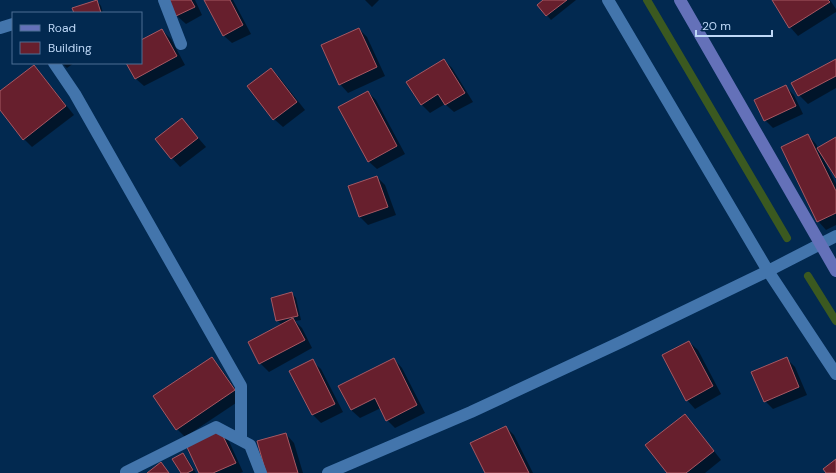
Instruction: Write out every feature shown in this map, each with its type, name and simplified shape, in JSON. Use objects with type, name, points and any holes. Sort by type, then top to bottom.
[{"type":"street","points":[[164,0],[181,44]]},
{"type":"street","points":[[608,0],[768,271],[836,374]]},
{"type":"street","points":[[680,0],[836,271]]},
{"type":"street","points":[[0,28],[12,24]]},
{"type":"street","points":[[55,64],[75,94],[240,386],[241,440]]},
{"type":"street","points":[[328,473],[471,412],[768,271],[836,236]]},
{"type":"street","points":[[126,472],[216,427],[250,445],[262,473]]},
{"type":"building","points":[[97,0],[101,12],[74,12],[72,8]]},
{"type":"building","points":[[168,0],[191,0],[195,7],[176,16]]},
{"type":"building","points":[[204,0],[230,0],[243,25],[223,36]]},
{"type":"building","points":[[543,0],[567,0],[546,16],[537,5]]},
{"type":"building","points":[[772,0],[828,0],[830,2],[789,28]]},
{"type":"building","points":[[359,28],[377,67],[339,85],[321,45]]},
{"type":"building","points":[[162,29],[177,56],[135,79],[127,64],[142,64],[142,39]]},
{"type":"building","points":[[444,59],[465,93],[445,105],[438,94],[421,105],[406,82]]},
{"type":"building","points":[[836,59],[836,76],[798,96],[791,83]]},
{"type":"building","points":[[34,65],[66,106],[23,140],[0,110],[0,91]]},
{"type":"building","points":[[271,68],[297,102],[273,120],[247,86]]},
{"type":"building","points":[[786,85],[796,106],[764,121],[754,100]]},
{"type":"building","points":[[368,91],[397,146],[368,162],[338,107]]},
{"type":"building","points":[[182,118],[198,138],[171,159],[155,139]]},
{"type":"building","points":[[808,134],[836,191],[836,213],[817,222],[781,147]]},
{"type":"building","points":[[836,137],[836,178],[817,148]]},
{"type":"building","points":[[377,176],[388,207],[359,217],[348,186]]},
{"type":"building","points":[[292,292],[298,316],[276,321],[271,298]]},
{"type":"building","points":[[293,318],[305,340],[259,364],[248,342]]},
{"type":"building","points":[[689,341],[713,386],[686,401],[662,355]]},
{"type":"building","points":[[212,357],[235,390],[176,430],[153,396]]},
{"type":"building","points":[[787,357],[799,387],[764,402],[751,372]]},
{"type":"building","points":[[394,358],[417,405],[386,421],[375,398],[351,410],[338,386]]},
{"type":"building","points":[[313,359],[335,404],[312,415],[289,371]]},
{"type":"building","points":[[685,414],[714,451],[686,473],[667,473],[645,445]]},
{"type":"building","points":[[506,426],[529,473],[485,473],[470,443]]},
{"type":"building","points":[[220,430],[236,463],[213,473],[199,473],[186,445]]},
{"type":"building","points":[[286,433],[298,473],[266,473],[257,441]]},
{"type":"building","points":[[183,453],[193,470],[187,473],[181,473],[172,459]]},
{"type":"building","points":[[836,459],[836,473],[826,473],[823,469]]},
{"type":"building","points":[[161,462],[169,473],[147,473]]},
{"type":"waterway","points":[[647,0],[787,238]]},
{"type":"waterway","points":[[808,276],[836,321]]}]
